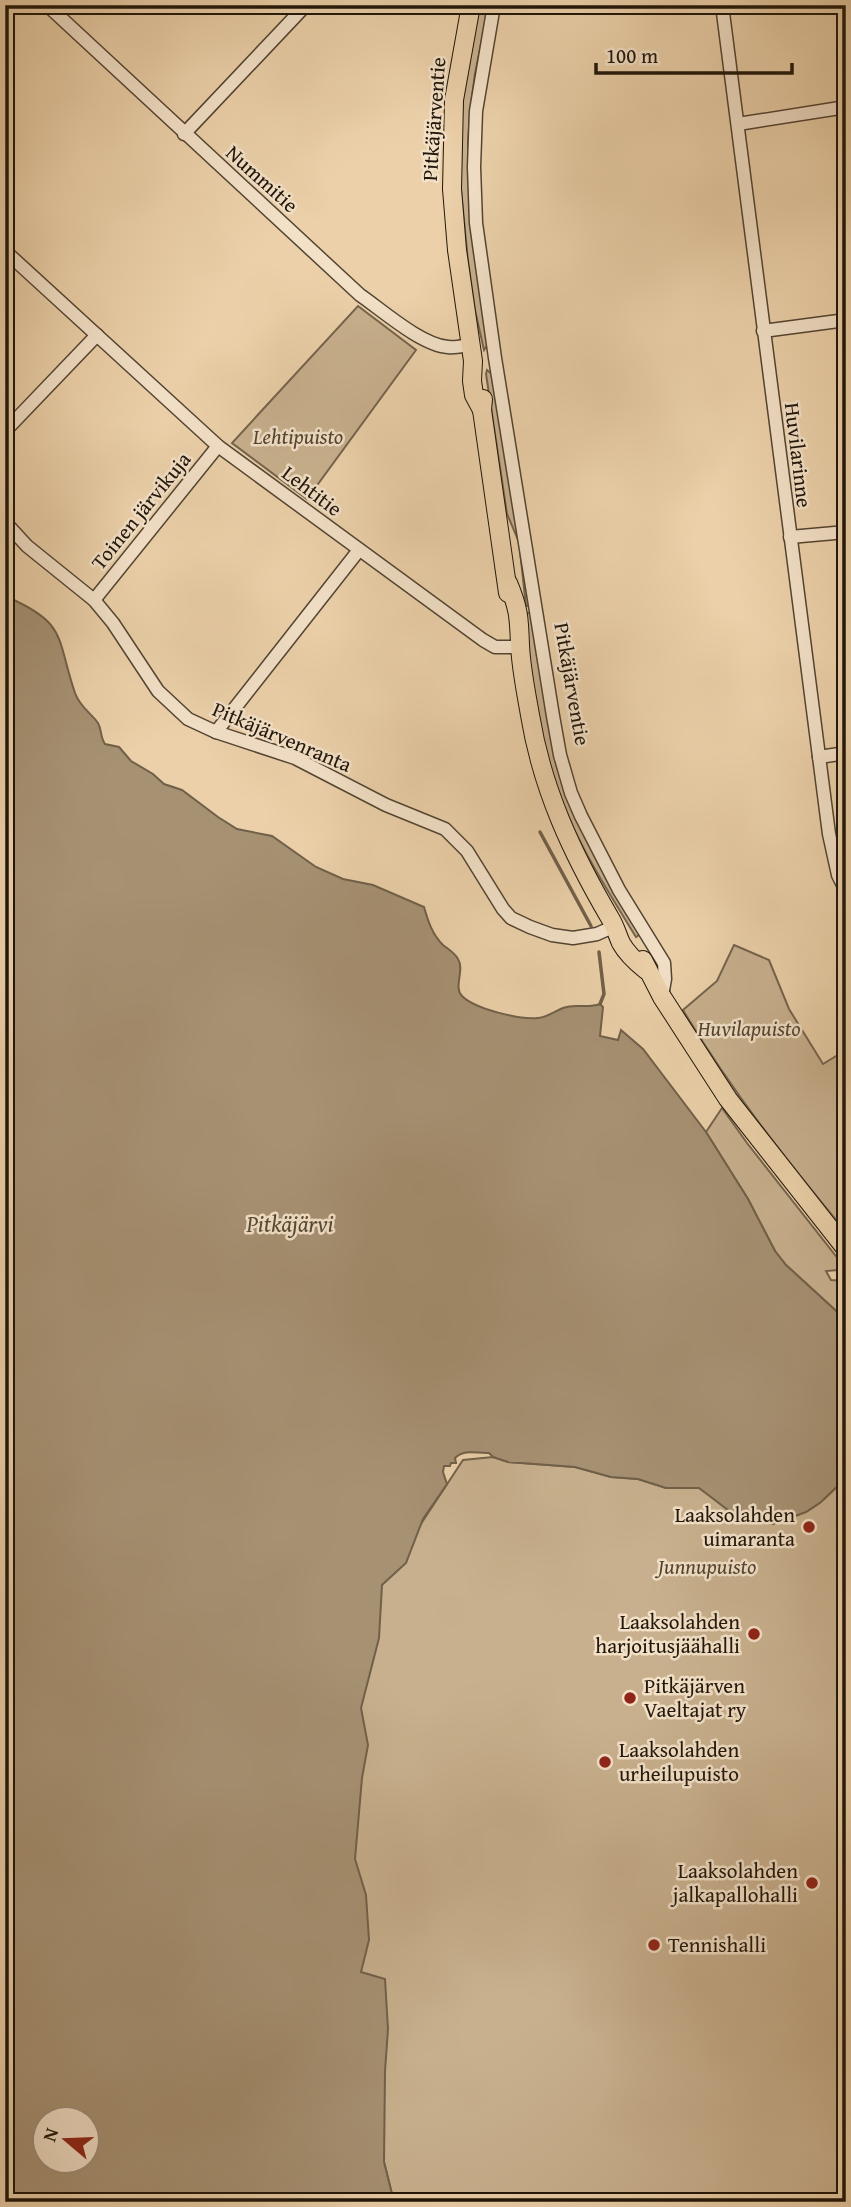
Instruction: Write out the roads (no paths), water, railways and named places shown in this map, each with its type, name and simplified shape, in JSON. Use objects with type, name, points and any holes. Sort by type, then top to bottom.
[{"type":"main road","name":"Pitkäjärventie","points":[[471,5],[456,89],[451,141],[457,250],[472,353],[473,389],[482,410],[508,583],[517,603],[520,619],[520,647],[537,753],[566,837],[615,926],[621,942],[630,956],[646,970],[735,1109],[846,1249]]},
{"type":"street","name":"Nummitie","points":[[47,5],[360,295],[418,335],[438,345],[472,353]]},
{"type":"street","points":[[184,134],[306,5]]},
{"type":"street","name":"Pitkäjärventie","points":[[494,5],[476,111],[476,223],[495,358],[560,755],[571,793],[593,843],[664,963],[662,997]]},
{"type":"street","name":"Huvilarinne","points":[[722,5],[819,757],[834,860],[846,891]]},
{"type":"street","points":[[738,124],[846,107]]},
{"type":"street","name":"Lehtitie","points":[[5,251],[218,446],[483,640],[495,647],[520,647]]},
{"type":"street","points":[[763,331],[846,320]]},
{"type":"street","points":[[5,431],[97,335]]},
{"type":"street","points":[[472,353],[495,358]]},
{"type":"street","name":"Toinen järvikuja","points":[[94,600],[218,446]]},
{"type":"street","name":"Pitkäjärvenranta","points":[[5,522],[27,546],[94,600],[113,623],[158,691],[188,719],[216,732],[295,758],[386,804],[445,829],[467,850],[511,918],[552,935],[573,938],[597,934],[615,926]]},
{"type":"street","points":[[790,537],[846,531]]},
{"type":"street","points":[[216,732],[359,550]]},
{"type":"street","points":[[819,757],[846,753]]},
{"type":"water","name":"Pitkäjärvi","points":[[5,596],[40,615],[50,624],[61,645],[77,698],[98,723],[105,744],[119,747],[131,761],[164,784],[182,790],[237,829],[272,836],[316,867],[343,879],[373,885],[424,907],[436,936],[460,963],[459,988],[468,1001],[498,1013],[530,1018],[545,1016],[568,1007],[600,1004],[603,1007],[600,1036],[618,1040],[621,1030],[643,1049],[706,1132],[748,1199],[775,1251],[786,1265],[846,1320],[846,1478],[806,1512],[773,1524],[728,1510],[699,1488],[666,1488],[638,1479],[611,1477],[575,1467],[508,1462],[489,1453],[463,1453],[455,1458],[456,1463],[444,1466],[447,1484],[423,1519],[406,1563],[382,1585],[379,1638],[361,1708],[368,1745],[362,1778],[355,1859],[366,1895],[369,1940],[361,1972],[385,1979],[388,2029],[384,2162],[394,2202],[5,2202]]},
{"type":"waterway","points":[[540,832],[591,926]]},
{"type":"waterway","points":[[599,952],[604,994],[600,1004]]},
{"type":"place","name":"Laaksolahden uimaranta","points":[[809,1527]]},
{"type":"place","name":"Laaksolahden harjoitusjäähalli","points":[[754,1634]]},
{"type":"place","name":"Pitkäjärven Vaeltajat ry","points":[[630,1698]]},
{"type":"place","name":"Laaksolahden urheilupuisto","points":[[605,1762]]},
{"type":"place","name":"Laaksolahden jalkapallohalli","points":[[812,1883]]},
{"type":"place","name":"Tennishalli","points":[[654,1945]]},
{"type":"park label","name":"Lehtipuisto","points":[[298,437]]},
{"type":"park label","name":"Huvilapuisto","points":[[749,1029]]},
{"type":"park label","name":"Junnupuisto","points":[[707,1567]]}]
